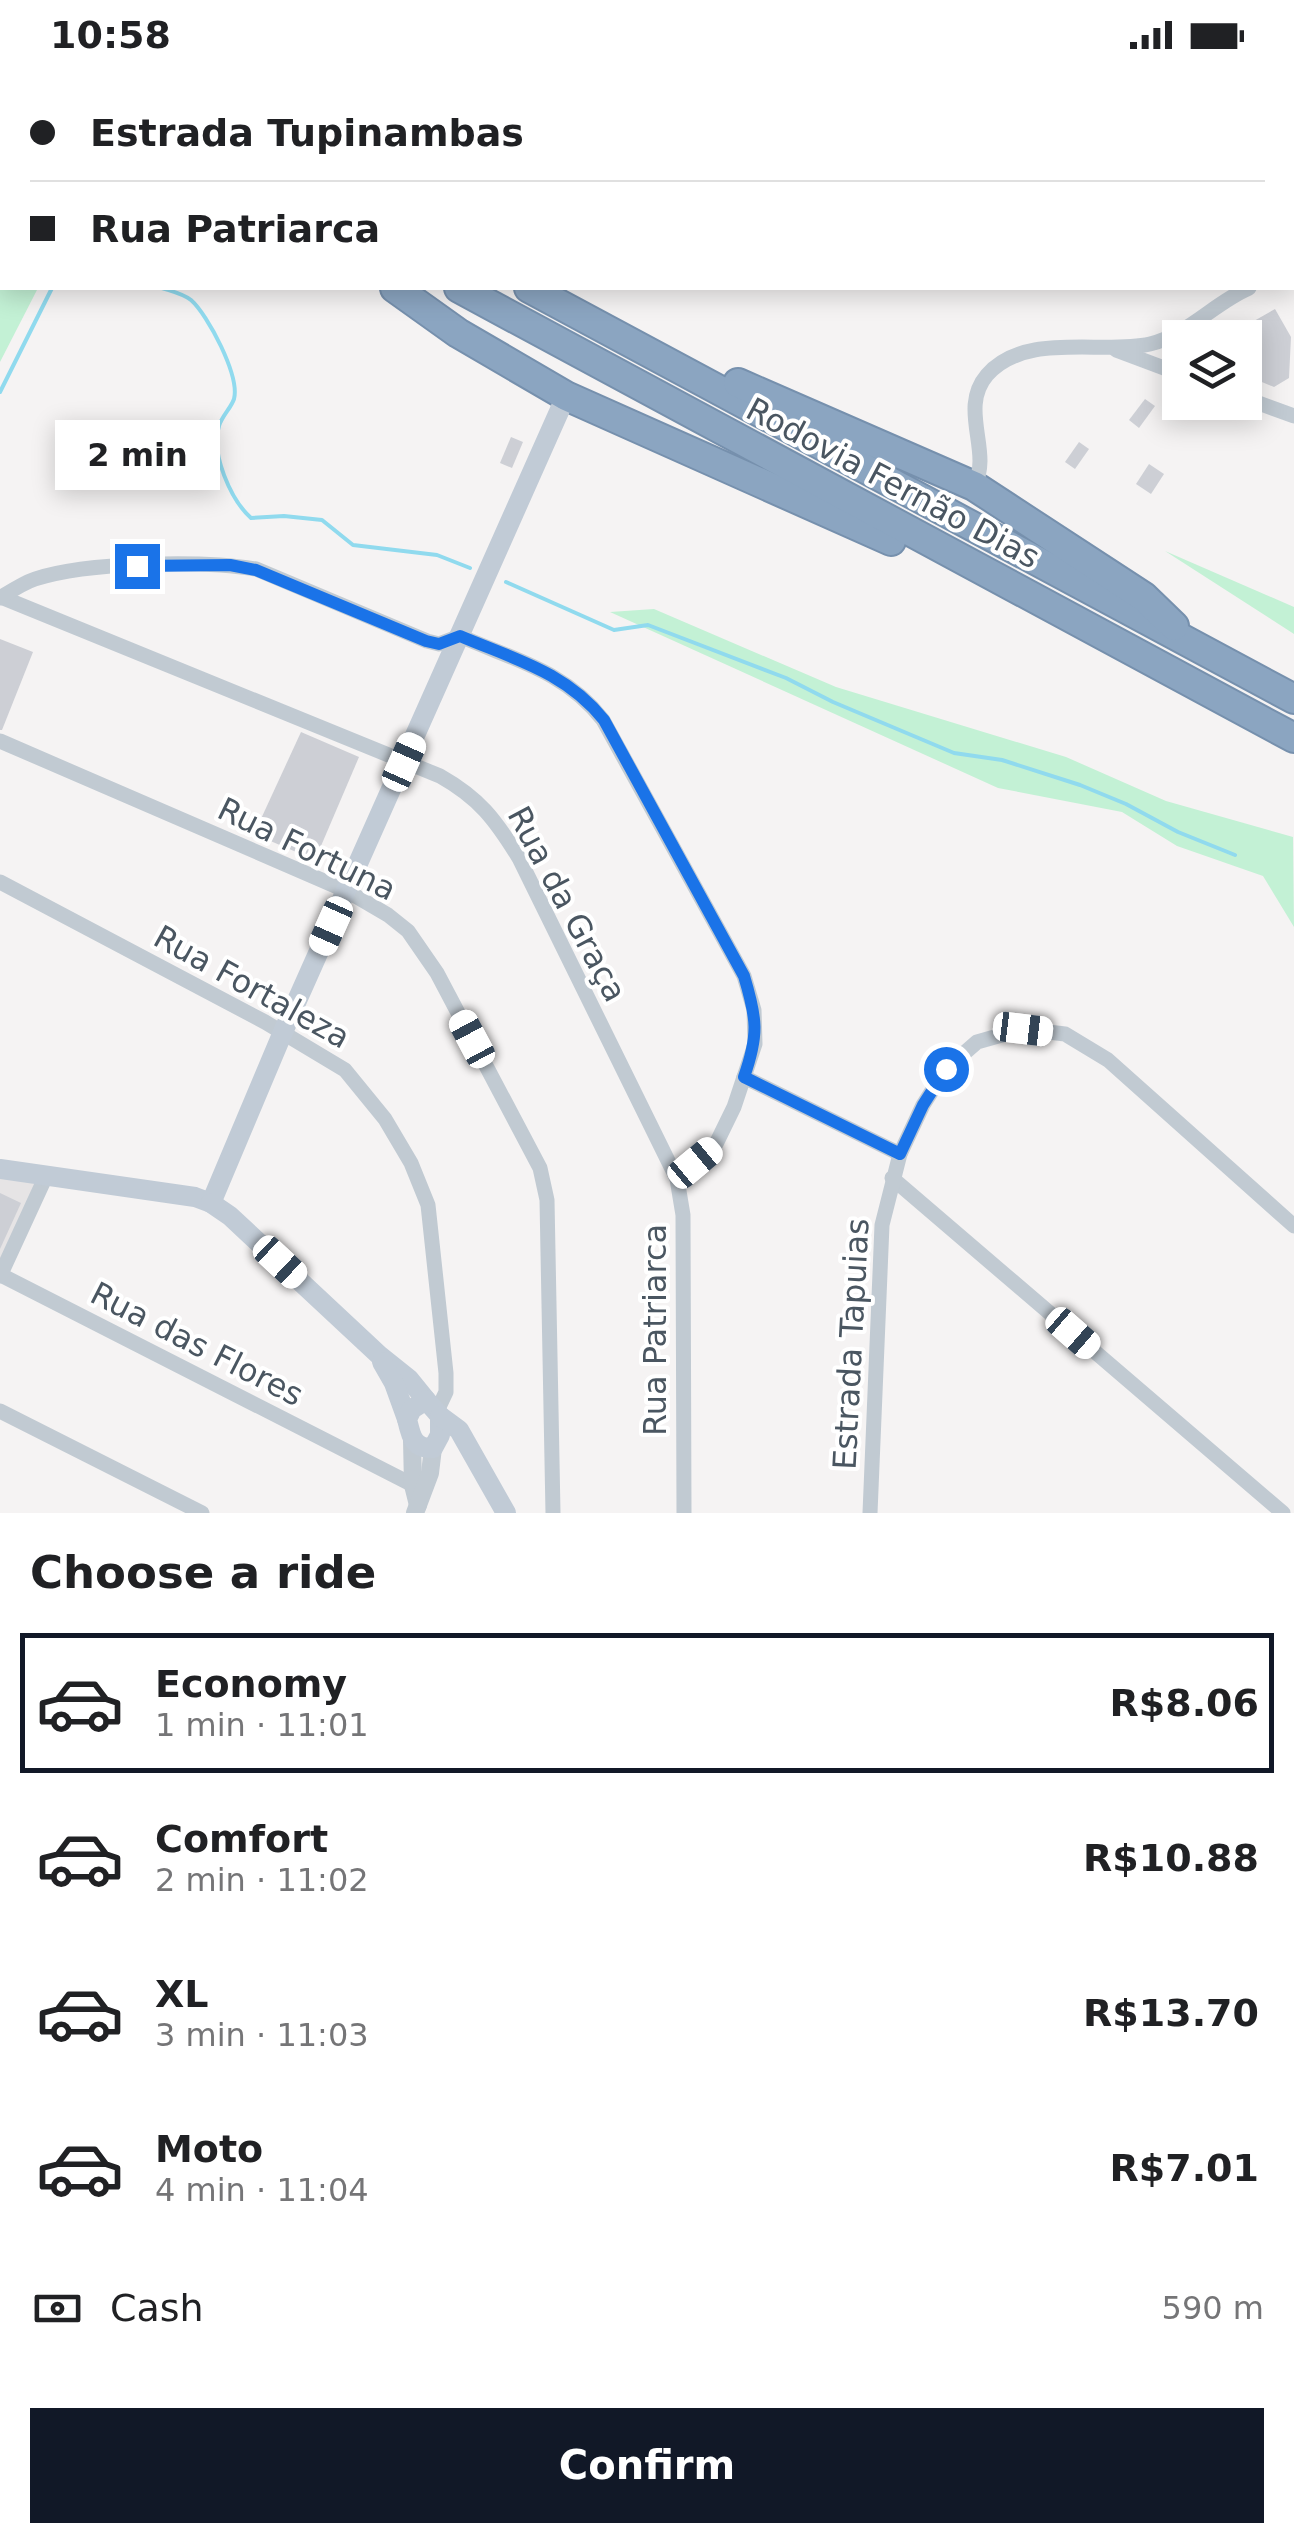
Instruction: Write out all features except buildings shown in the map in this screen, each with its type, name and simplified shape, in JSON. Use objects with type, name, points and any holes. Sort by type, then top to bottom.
[{"type":"highway","points":[[398,290],[458,332],[566,396],[910,549],[1005,583]]},
{"type":"highway","name":"Rodovia Fernão Dias","points":[[464,290],[1294,738]]},
{"type":"highway","name":"Rodovia Fernão Dias","points":[[533,290],[1294,699]]},
{"type":"highway","points":[[600,326],[974,486],[1144,596],[1196,648]]},
{"type":"main road","points":[[212,1203],[283,1032],[566,396]]},
{"type":"main road","points":[[0,1169],[195,1197],[212,1203],[409,1379],[459,1430],[506,1513]]},
{"type":"main road","points":[[379,1356],[394,1383],[410,1439],[418,1446],[462,1452],[484,1470]]},
{"type":"main road","points":[[410,1439],[417,1404],[433,1407]]},
{"type":"main road","points":[[433,1407],[435,1446]]},
{"type":"street","points":[[974,486],[980,462],[974,402],[988,375],[1016,356],[1056,346],[1147,345],[1170,337],[1246,290]]},
{"type":"street","points":[[1107,347],[1162,367]]},
{"type":"street","points":[[1262,404],[1294,416]]},
{"type":"street","name":"Rua Patriarca","points":[[1,597],[30,580],[64,571],[173,564],[230,565],[280,578],[426,641],[439,644],[460,636],[558,678],[585,696],[604,720],[744,976],[754,1010],[756,1044],[714,1148],[677,1179],[683,1215],[684,1513]]},
{"type":"street","name":"Rua da Graça","points":[[1,597],[440,776],[470,793],[497,822],[519,858],[677,1179]]},
{"type":"street","name":"Rua Fortuna","points":[[0,742],[347,891],[408,932],[427,959],[540,1168],[547,1200],[553,1513]]},
{"type":"street","name":"Rua Fortaleza","points":[[0,882],[283,1032],[345,1070],[385,1119],[412,1163],[428,1205],[446,1373],[446,1392],[433,1407]]},
{"type":"street","name":"Estrada Tapuias","points":[[870,1513],[882,1225],[892,1178],[923,1105],[946,1069],[977,1042],[1023,1029],[1065,1034],[1108,1060],[1294,1226]]},
{"type":"street","points":[[744,1077],[900,1154]]},
{"type":"street","points":[[0,1276],[46,1176]]},
{"type":"street","points":[[892,1178],[1283,1513]]},
{"type":"street","name":"Rua das Flores","points":[[0,1276],[414,1486]]},
{"type":"street","points":[[0,1411],[202,1513]]},
{"type":"street","points":[[369,1462],[410,1439],[417,1509]]},
{"type":"street","points":[[417,1509],[435,1446]]},
{"type":"shaded area","points":[[0,1173],[35,1184],[0,1272]]},
{"type":"green space","points":[[0,290],[37,290],[0,362]]},
{"type":"green space","points":[[1165,551],[1294,607],[1294,634]]},
{"type":"green space","points":[[654,609],[836,687],[1066,757],[1166,801],[1293,837],[1294,927],[1263,876],[1177,846],[1122,812],[998,788],[610,612]]},
{"type":"waterway","points":[[0,392],[51,290]]},
{"type":"waterway","points":[[168,290],[185,296],[198,308],[228,362],[234,399],[219,426],[217,449],[230,488],[251,518],[322,520],[353,545],[437,555],[470,568]]},
{"type":"waterway","points":[[506,582],[614,630],[648,625],[786,678],[954,753],[1002,760],[1080,785],[1235,855]]},
{"type":"route","points":[[137,566],[230,565],[256,570],[426,641],[439,644],[460,636],[558,678],[585,696],[604,720],[744,976],[754,1010],[756,1044],[744,1077],[900,1154],[923,1105],[946,1069]]}]
